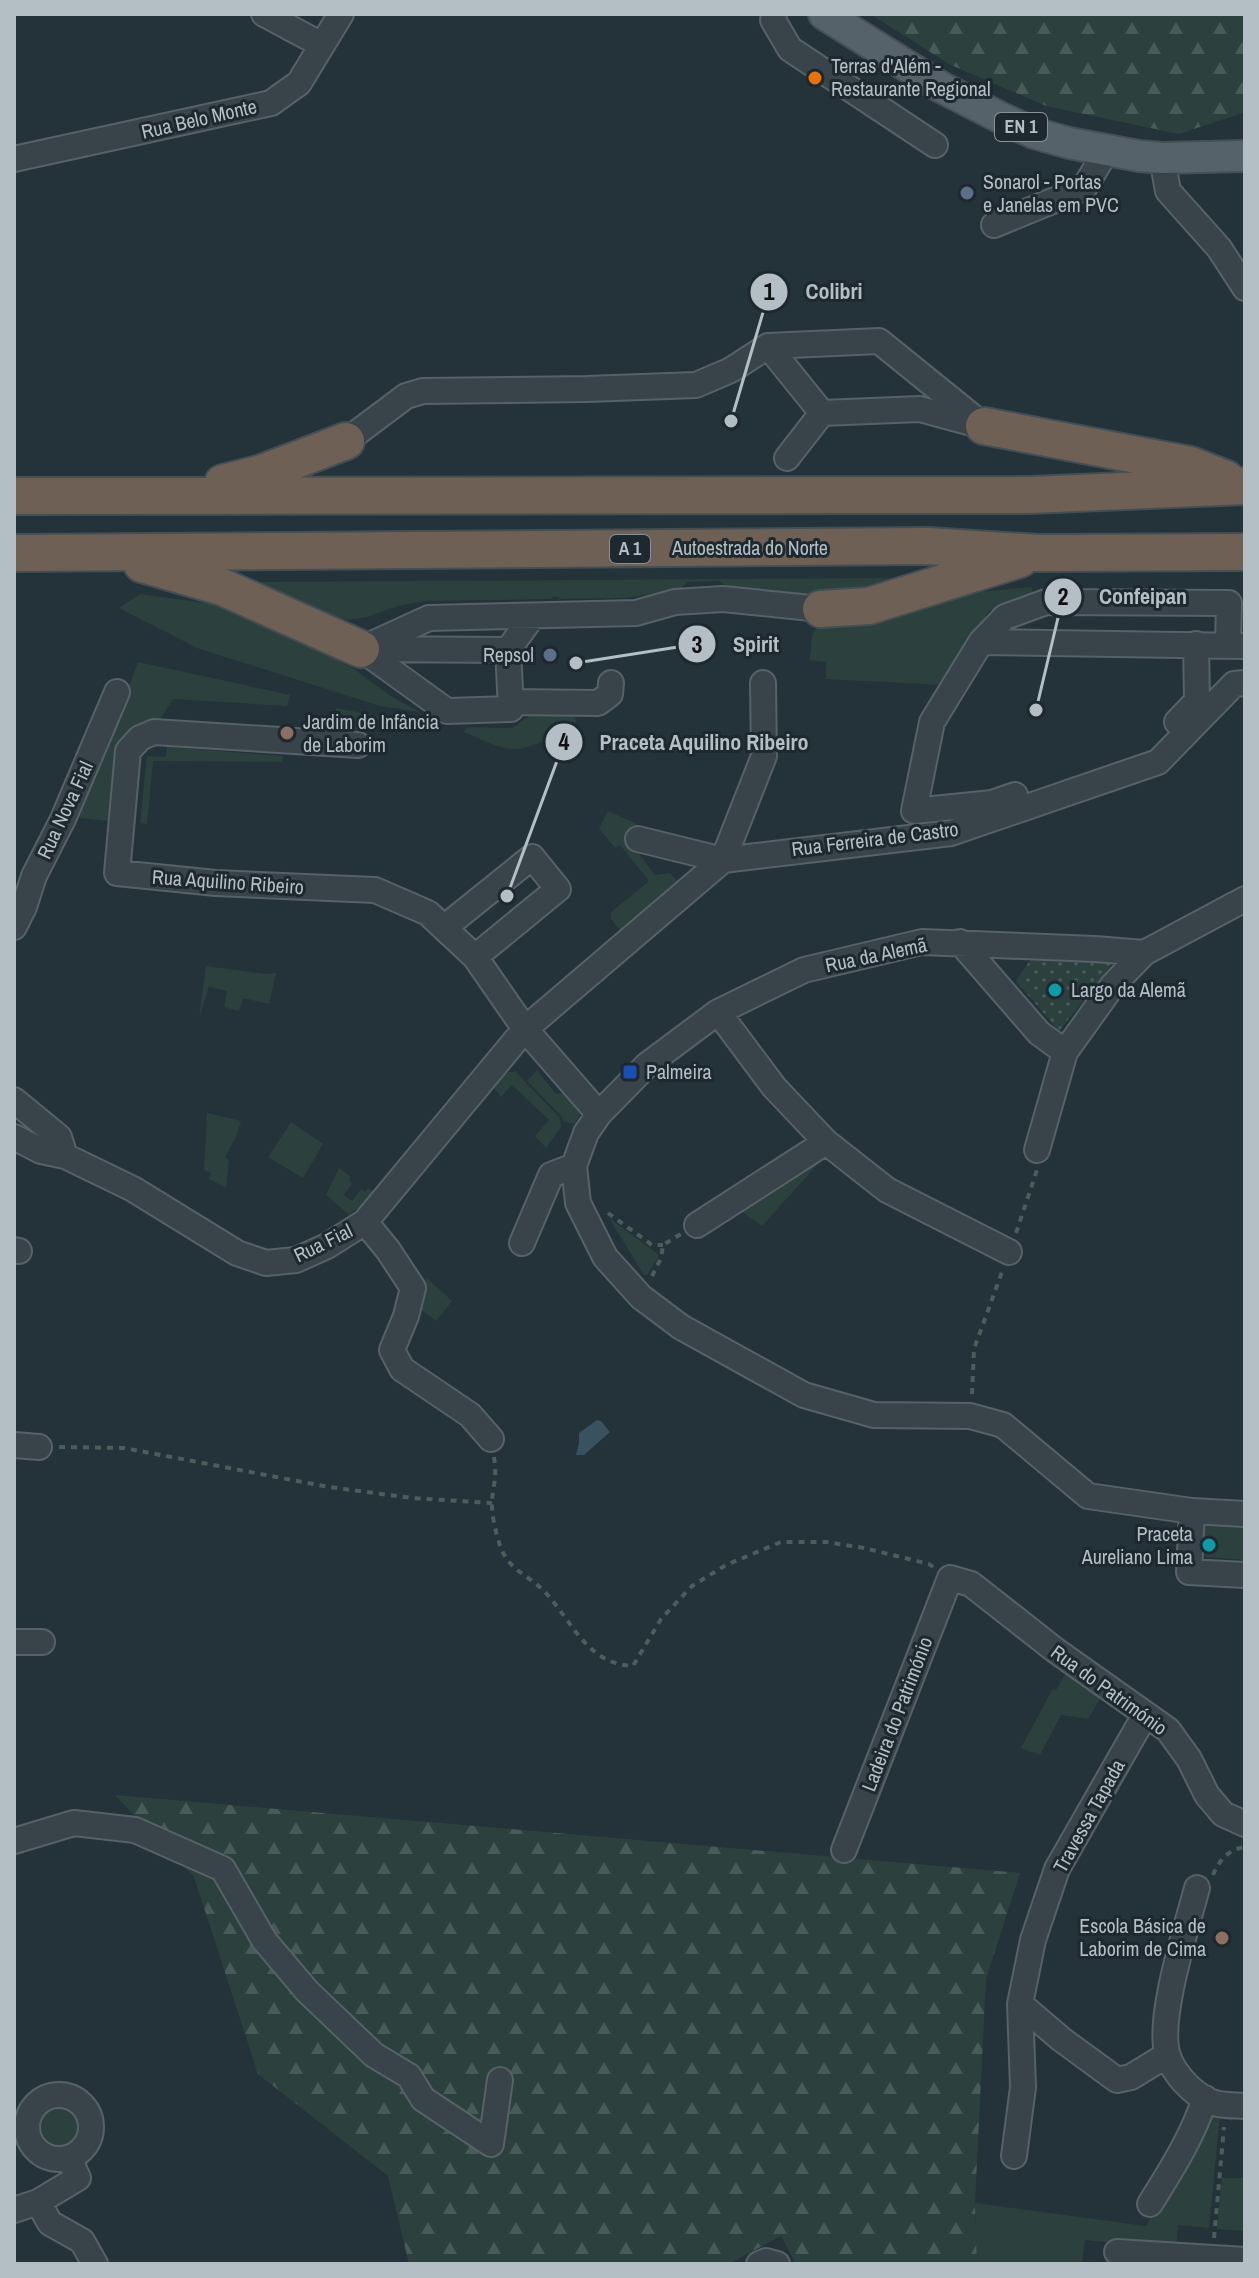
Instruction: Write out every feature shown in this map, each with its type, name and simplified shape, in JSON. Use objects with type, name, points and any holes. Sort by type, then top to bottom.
[{"type":"highway","points":[[984,426],[1190,465],[1244,486]]},
{"type":"highway","points":[[174,495],[262,473],[346,441]]},
{"type":"highway","points":[[14,496],[1030,495],[1244,486]]},
{"type":"highway","name":"Autoestrada do Norte","points":[[14,553],[928,546],[1039,553],[1245,552]]},
{"type":"highway","points":[[106,553],[222,587],[361,649]]},
{"type":"highway","points":[[821,609],[869,606],[1039,553]]},
{"type":"main road","name":"EN 1","points":[[824,14],[939,86],[1034,133],[1107,150],[1162,158],[1245,156]]},
{"type":"street","points":[[264,14],[322,45]]},
{"type":"street","name":"Rua Belo Monte","points":[[14,159],[271,103],[299,83],[341,14]]},
{"type":"street","points":[[774,14],[773,20],[790,49],[935,145]]},
{"type":"street","points":[[994,225],[1084,188],[1107,150]]},
{"type":"street","points":[[1162,158],[1168,191],[1219,248],[1245,288]]},
{"type":"street","points":[[346,441],[406,396],[423,391],[696,385],[731,370],[768,346],[879,341],[984,426]]},
{"type":"street","points":[[768,346],[822,413]]},
{"type":"street","points":[[787,458],[822,413],[920,409],[984,426]]},
{"type":"street","points":[[361,649],[429,618],[636,613],[675,602],[723,599],[821,609]]},
{"type":"street","points":[[981,642],[1196,644],[1236,645],[1229,603],[1046,602],[1005,617],[981,642],[932,722],[914,811],[992,803],[1152,747],[1197,701],[1196,644]]},
{"type":"street","points":[[361,649],[447,711],[511,709],[508,650],[532,617]]},
{"type":"street","points":[[361,649],[508,650]]},
{"type":"street","points":[[510,702],[598,703],[610,694],[611,683]]},
{"type":"street","points":[[525,1029],[723,860],[764,756],[763,683]]},
{"type":"street","name":"Rua Ferreira de Castro","points":[[723,860],[951,833],[1158,762],[1234,684],[1245,683]]},
{"type":"street","name":"Rua Nova Fial","points":[[14,927],[117,692]]},
{"type":"street","name":"Rua Aquilino Ribeiro","points":[[358,745],[154,732],[140,738],[128,751],[117,873],[216,883],[375,890],[428,913],[475,957],[525,1029],[599,1114]]},
{"type":"street","points":[[638,839],[723,860]]},
{"type":"street","points":[[445,927],[532,857],[558,889],[475,957]]},
{"type":"street","points":[[1037,1150],[1065,1052],[1113,985],[1144,953],[1245,899]]},
{"type":"street","name":"Rua da Alemã","points":[[1144,953],[922,942],[804,970],[718,1012],[647,1065],[599,1114],[586,1133],[574,1166],[578,1203],[605,1257],[641,1297],[681,1327],[804,1395],[874,1415],[970,1416],[1003,1425],[1088,1496],[1192,1511]]},
{"type":"street","points":[[960,942],[1039,1033],[1065,1052]]},
{"type":"street","points":[[718,1012],[774,1087],[826,1142],[887,1190],[1009,1252]]},
{"type":"street","name":"Rua Fial","points":[[14,1137],[41,1151],[65,1156],[133,1189],[237,1253],[266,1263],[296,1260],[327,1246],[365,1222],[525,1029]]},
{"type":"street","points":[[14,1100],[59,1137],[65,1156]]},
{"type":"street","points":[[697,1225],[826,1142]]},
{"type":"street","name":"Rua da Alemã","points":[[522,1243],[551,1175],[574,1166]]},
{"type":"street","points":[[365,1222],[413,1288],[392,1350],[402,1369],[470,1415],[491,1439]]},
{"type":"street","points":[[14,1445],[39,1447]]},
{"type":"street","points":[[1245,1514],[1192,1511],[1189,1572],[1245,1575]]},
{"type":"street","name":"Rua do Património","points":[[950,1578],[971,1584],[1055,1650],[1168,1730],[1189,1759],[1207,1795],[1223,1814],[1245,1824]]},
{"type":"street","name":"Ladeira do Património","points":[[844,1850],[950,1578]]},
{"type":"street","points":[[14,1642],[42,1642]]},
{"type":"street","name":"Travessa Tapada","points":[[1014,2156],[1023,2087],[1020,2004],[1033,1940],[1057,1869],[1145,1715]]},
{"type":"street","points":[[14,1841],[74,1823],[135,1830],[223,1869],[264,1940],[307,1991],[374,2055],[409,2076],[423,2099],[491,2144],[500,2080]]},
{"type":"street","points":[[1197,1888],[1177,1963],[1165,2026],[1167,2055],[1188,2086],[1225,2103]]},
{"type":"street","points":[[1020,2004],[1117,2080],[1131,2077],[1167,2055]]},
{"type":"street","points":[[1150,2204],[1178,2159],[1198,2118],[1225,2103]]},
{"type":"street","points":[[14,2210],[38,2202],[78,2178],[69,2158]]},
{"type":"street","points":[[38,2202],[50,2223],[82,2241],[95,2264]]},
{"type":"street","points":[[1117,2252],[1245,2260]]},
{"type":"street","points":[[759,2264],[766,2261],[777,2264]]},
{"type":"path","points":[[970,1416],[974,1349],[1041,1158],[1037,1150]]},
{"type":"path","points":[[578,1203],[608,1213],[652,1245],[663,1245],[697,1225]]},
{"type":"path","points":[[641,1297],[661,1258],[663,1245]]},
{"type":"path","points":[[491,1439],[497,1475],[492,1503],[500,1546],[510,1566],[543,1589],[594,1652],[617,1665],[633,1666],[661,1619],[692,1586],[726,1565],[781,1542],[826,1542],[864,1548],[929,1564],[950,1578]]},
{"type":"path","points":[[39,1447],[124,1448],[329,1487],[412,1498],[492,1503]]},
{"type":"path","points":[[1218,1863],[1234,1849],[1245,1847]]},
{"type":"path","points":[[1212,2258],[1225,2103]]},
{"type":"green space","points":[[870,14],[1245,14],[1245,112],[1179,134],[1046,106],[949,64]]},
{"type":"green space","points":[[899,578],[862,588],[815,594],[739,589],[719,581],[687,582],[679,590],[625,598],[425,601],[348,620],[325,614],[251,582]]},
{"type":"green space","points":[[1031,587],[1033,591],[1029,603],[989,611],[943,685],[826,679],[826,662],[809,660],[812,636],[821,624],[877,622],[968,593]]},
{"type":"green space","points":[[140,594],[220,605],[291,635],[354,669],[392,697],[420,712],[380,706],[197,648],[119,608]]},
{"type":"green space","points":[[138,662],[290,695],[287,706],[173,699],[161,718],[143,721],[131,729],[122,741],[113,771],[108,821],[79,818]]},
{"type":"green space","points":[[336,708],[378,716],[377,731],[336,729]]},
{"type":"green space","points":[[571,712],[577,721],[546,740],[521,749],[500,747],[464,732],[467,727],[512,728],[534,713]]},
{"type":"green space","points":[[167,747],[283,756],[282,762],[153,761],[147,824],[140,823],[147,756],[166,757]]},
{"type":"green space","points":[[608,811],[637,824],[631,843],[655,875],[670,873],[677,881],[620,930],[611,919],[611,912],[649,881],[620,845],[615,848],[599,829]]},
{"type":"green space","points":[[1031,959],[1109,961],[1110,967],[1059,1031],[1016,981]]},
{"type":"green space","points":[[206,966],[276,973],[269,1004],[243,998],[239,1011],[224,1007],[227,991],[209,987],[199,1018]]},
{"type":"green space","points":[[537,1070],[556,1094],[563,1093],[579,1111],[574,1124],[563,1121],[527,1081]]},
{"type":"green space","points":[[506,1072],[516,1072],[560,1118],[561,1127],[546,1148],[535,1136],[549,1120],[512,1085],[501,1097],[493,1087]]},
{"type":"green space","points":[[207,1113],[241,1121],[225,1157],[229,1160],[226,1188],[209,1179],[211,1173],[204,1170]]},
{"type":"green space","points":[[291,1122],[323,1144],[303,1178],[268,1157]]},
{"type":"green space","points":[[826,1155],[762,1226],[739,1210]]},
{"type":"green space","points":[[339,1168],[351,1177],[349,1180],[352,1183],[344,1195],[352,1201],[361,1189],[365,1192],[368,1188],[376,1194],[349,1215],[326,1195]]},
{"type":"green space","points":[[609,1218],[658,1254],[647,1275],[644,1275]]},
{"type":"green space","points":[[414,1274],[425,1281],[427,1278],[452,1301],[436,1321],[423,1311],[419,1312],[421,1285]]},
{"type":"green space","points":[[1210,1520],[1245,1523],[1245,1560],[1205,1557],[1203,1538]]},
{"type":"green space","points":[[1067,1671],[1104,1692],[1088,1719],[1061,1715],[1040,1755],[1021,1748],[1052,1690],[1056,1690]]},
{"type":"green space","points":[[115,1795],[1020,1873],[986,1979],[975,2203],[977,2264],[796,2264],[781,2236],[732,2264],[409,2264],[388,2176],[258,2074],[194,1877]]},
{"type":"green space","points":[[59,2104],[76,2110],[82,2127],[76,2144],[59,2150],[42,2144],[36,2127],[42,2110]]},
{"type":"green space","points":[[1209,2112],[1220,2115],[1209,2228],[1178,2225],[1176,2249],[1085,2240],[1082,2264],[977,2264],[975,2203],[1146,2226]]},
{"type":"green space","points":[[1222,2178],[1245,2178],[1245,2231],[1217,2229]]},
{"type":"water","points":[[597,1420],[610,1432],[584,1455],[576,1455],[579,1433]]},
{"type":"place","name":"Terras d'Além - Restaurante Regional","points":[[815,78]]},
{"type":"place","name":"Sonarol - Portas e Janelas em PVC","points":[[967,193]]},
{"type":"place","name":"Colibri","points":[[731,421]]},
{"type":"place","name":"Repsol","points":[[550,655]]},
{"type":"place","name":"Spirit","points":[[576,663]]},
{"type":"place","name":"Confeipan","points":[[1036,710]]},
{"type":"place","name":"Jardim de Infância de Laborim","points":[[287,733]]},
{"type":"place","name":"Praceta Aquilino Ribeiro","points":[[507,896]]},
{"type":"place","name":"Largo da Alemã","points":[[1055,990]]},
{"type":"place","name":"Palmeira","points":[[630,1072]]},
{"type":"place","name":"Praceta Aureliano Lima","points":[[1209,1545]]},
{"type":"place","name":"Escola Básica de Laborim de Cima","points":[[1222,1938]]}]
